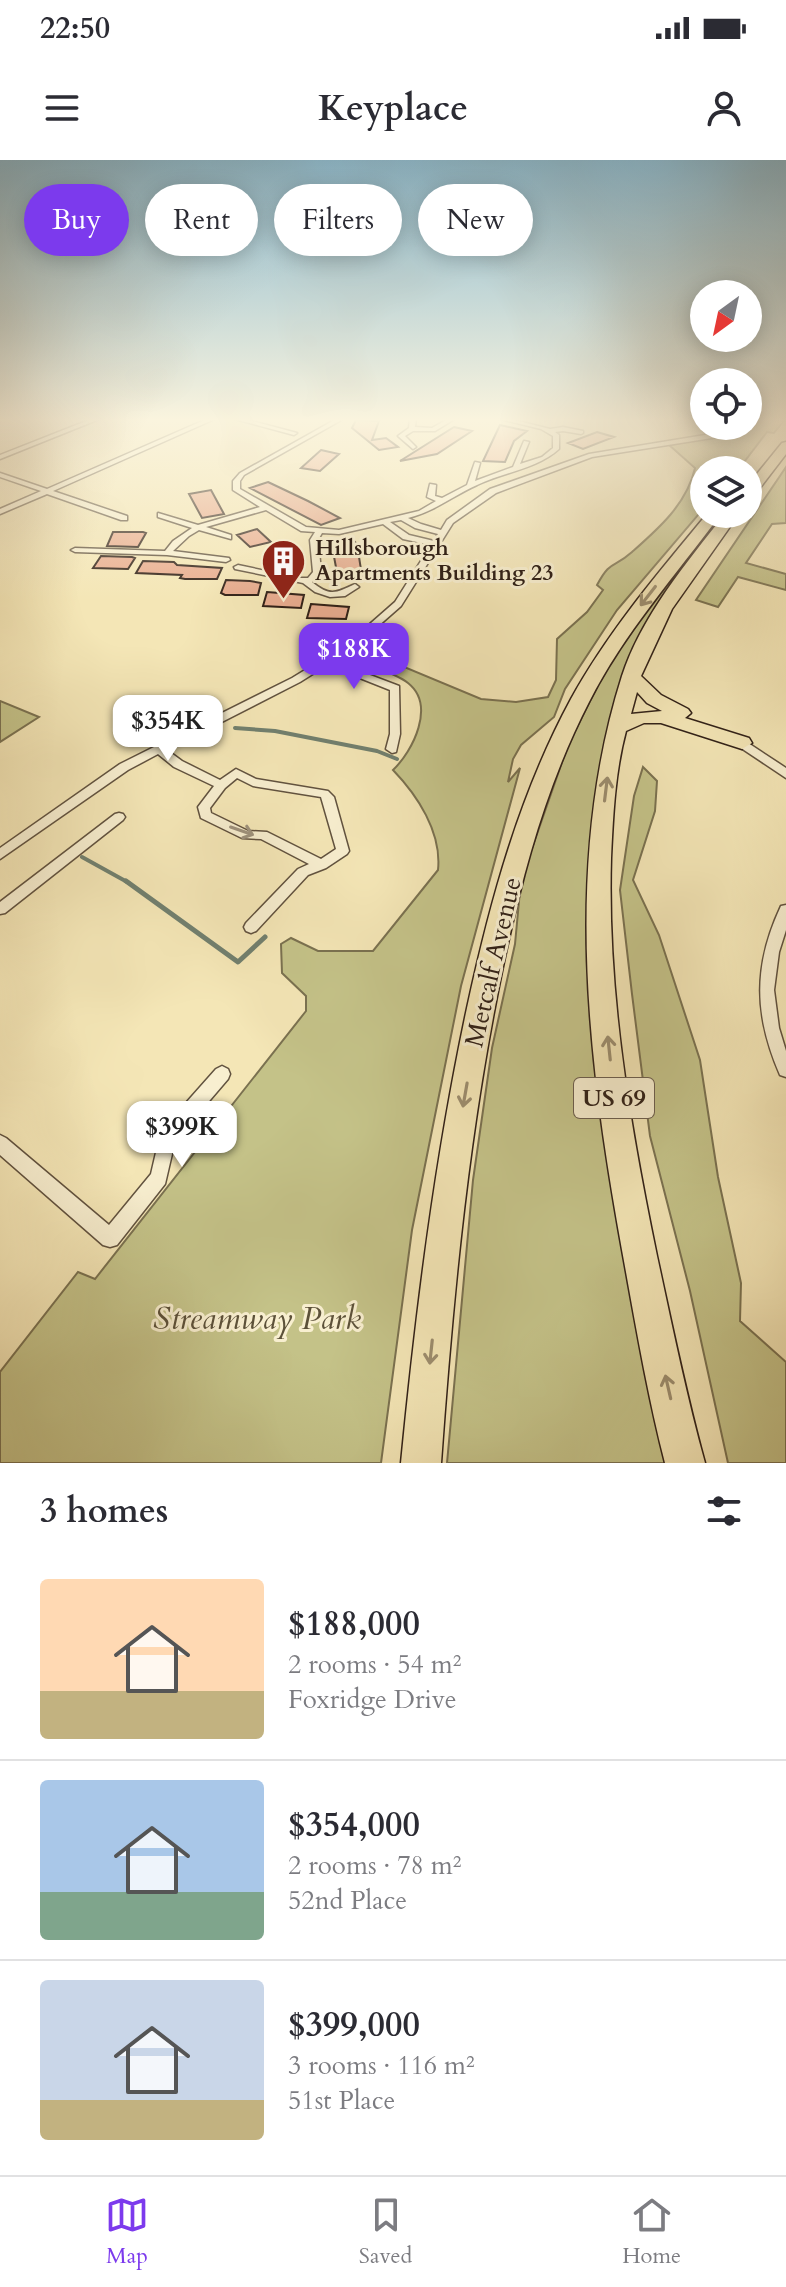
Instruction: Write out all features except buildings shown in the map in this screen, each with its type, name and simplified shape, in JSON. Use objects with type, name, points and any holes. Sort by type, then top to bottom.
[{"type":"highway","name":"Metcalf Avenue","points":[[421,1463],[443,1233],[457,1136],[496,936],[530,819],[561,741],[599,666],[642,602],[703,528]]},
{"type":"highway","name":"US 69","points":[[685,1463],[634,1223],[614,1099],[600,926],[602,826],[617,728],[631,676],[666,602],[722,528]]},
{"type":"highway","points":[[631,676],[664,706],[725,730],[742,743]]},
{"type":"highway","points":[[617,728],[641,717],[663,717],[742,743]]},
{"type":"street","points":[[11,479],[124,518]]},
{"type":"street","points":[[0,512],[77,479]]},
{"type":"street","points":[[237,479],[238,492],[304,529],[319,532],[347,531],[404,519],[486,479]]},
{"type":"street","points":[[470,485],[472,479]]},
{"type":"street","points":[[0,854],[106,779],[327,662],[358,641],[395,607],[452,520],[473,504],[520,479]]},
{"type":"street","points":[[432,485],[431,497],[442,501]]},
{"type":"street","points":[[167,553],[176,539],[197,527],[264,508]]},
{"type":"street","points":[[161,515],[228,537]]},
{"type":"street","points":[[404,519],[443,533]]},
{"type":"street","points":[[386,523],[406,537],[437,544]]},
{"type":"street","points":[[306,581],[317,575],[314,540],[319,532]]},
{"type":"street","points":[[75,550],[167,553],[226,560]]},
{"type":"street","points":[[238,567],[306,581],[318,592],[337,596],[355,587]]},
{"type":"street","points":[[327,662],[395,688],[392,749]]},
{"type":"street","points":[[742,743],[786,774]]},
{"type":"street","points":[[158,749],[178,764],[221,785]]},
{"type":"street","points":[[251,927],[303,872],[321,865],[343,851],[328,797],[324,794],[253,782],[236,773],[221,785],[204,807],[205,815],[246,835],[263,835],[321,865]]},
{"type":"street","points":[[0,909],[119,817]]},
{"type":"street","points":[[786,910],[773,948],[765,986],[771,1031],[786,1070]]},
{"type":"street","points":[[0,1144],[110,1238],[159,1178],[167,1137],[222,1074]]},
{"type":"green space","points":[[778,479],[786,479],[786,523],[772,524],[746,563],[786,574],[786,590],[738,577],[718,607],[696,600],[745,528],[762,528],[762,502]]},
{"type":"green space","name":"Streamway Park","points":[[690,483],[690,524],[617,610],[565,689],[554,717],[521,745],[513,759],[508,782],[520,768],[461,986],[412,1230],[381,1463],[0,1463],[0,1372],[78,1272],[95,1279],[306,1011],[306,996],[282,973],[281,944],[291,938],[318,951],[373,951],[438,870],[432,828],[411,791],[393,770],[408,751],[418,728],[421,715],[416,692],[395,675],[351,658],[366,651],[481,699],[516,702],[548,697],[556,680],[557,639],[587,612],[603,590],[597,585],[606,571],[652,534]]},
{"type":"green space","points":[[710,528],[717,528],[657,608],[593,837],[671,1463],[447,1463],[473,1180],[492,1048],[515,944],[521,880],[568,745],[610,661]]},
{"type":"green space","points":[[0,701],[39,717],[0,742]]},
{"type":"green space","points":[[643,767],[657,781],[655,811],[633,880],[659,935],[700,1060],[718,1177],[741,1283],[740,1321],[786,1362],[786,1463],[728,1463],[690,1291],[650,1136],[620,890],[634,796]]},
{"type":"waterway","points":[[235,728],[275,731],[377,751],[397,759]]},
{"type":"waterway","points":[[82,857],[128,882]]},
{"type":"waterway","points":[[128,882],[238,962],[265,937]]},
{"type":"place","name":"Hillsborough Apartments Building 23","points":[[284,600]]}]
